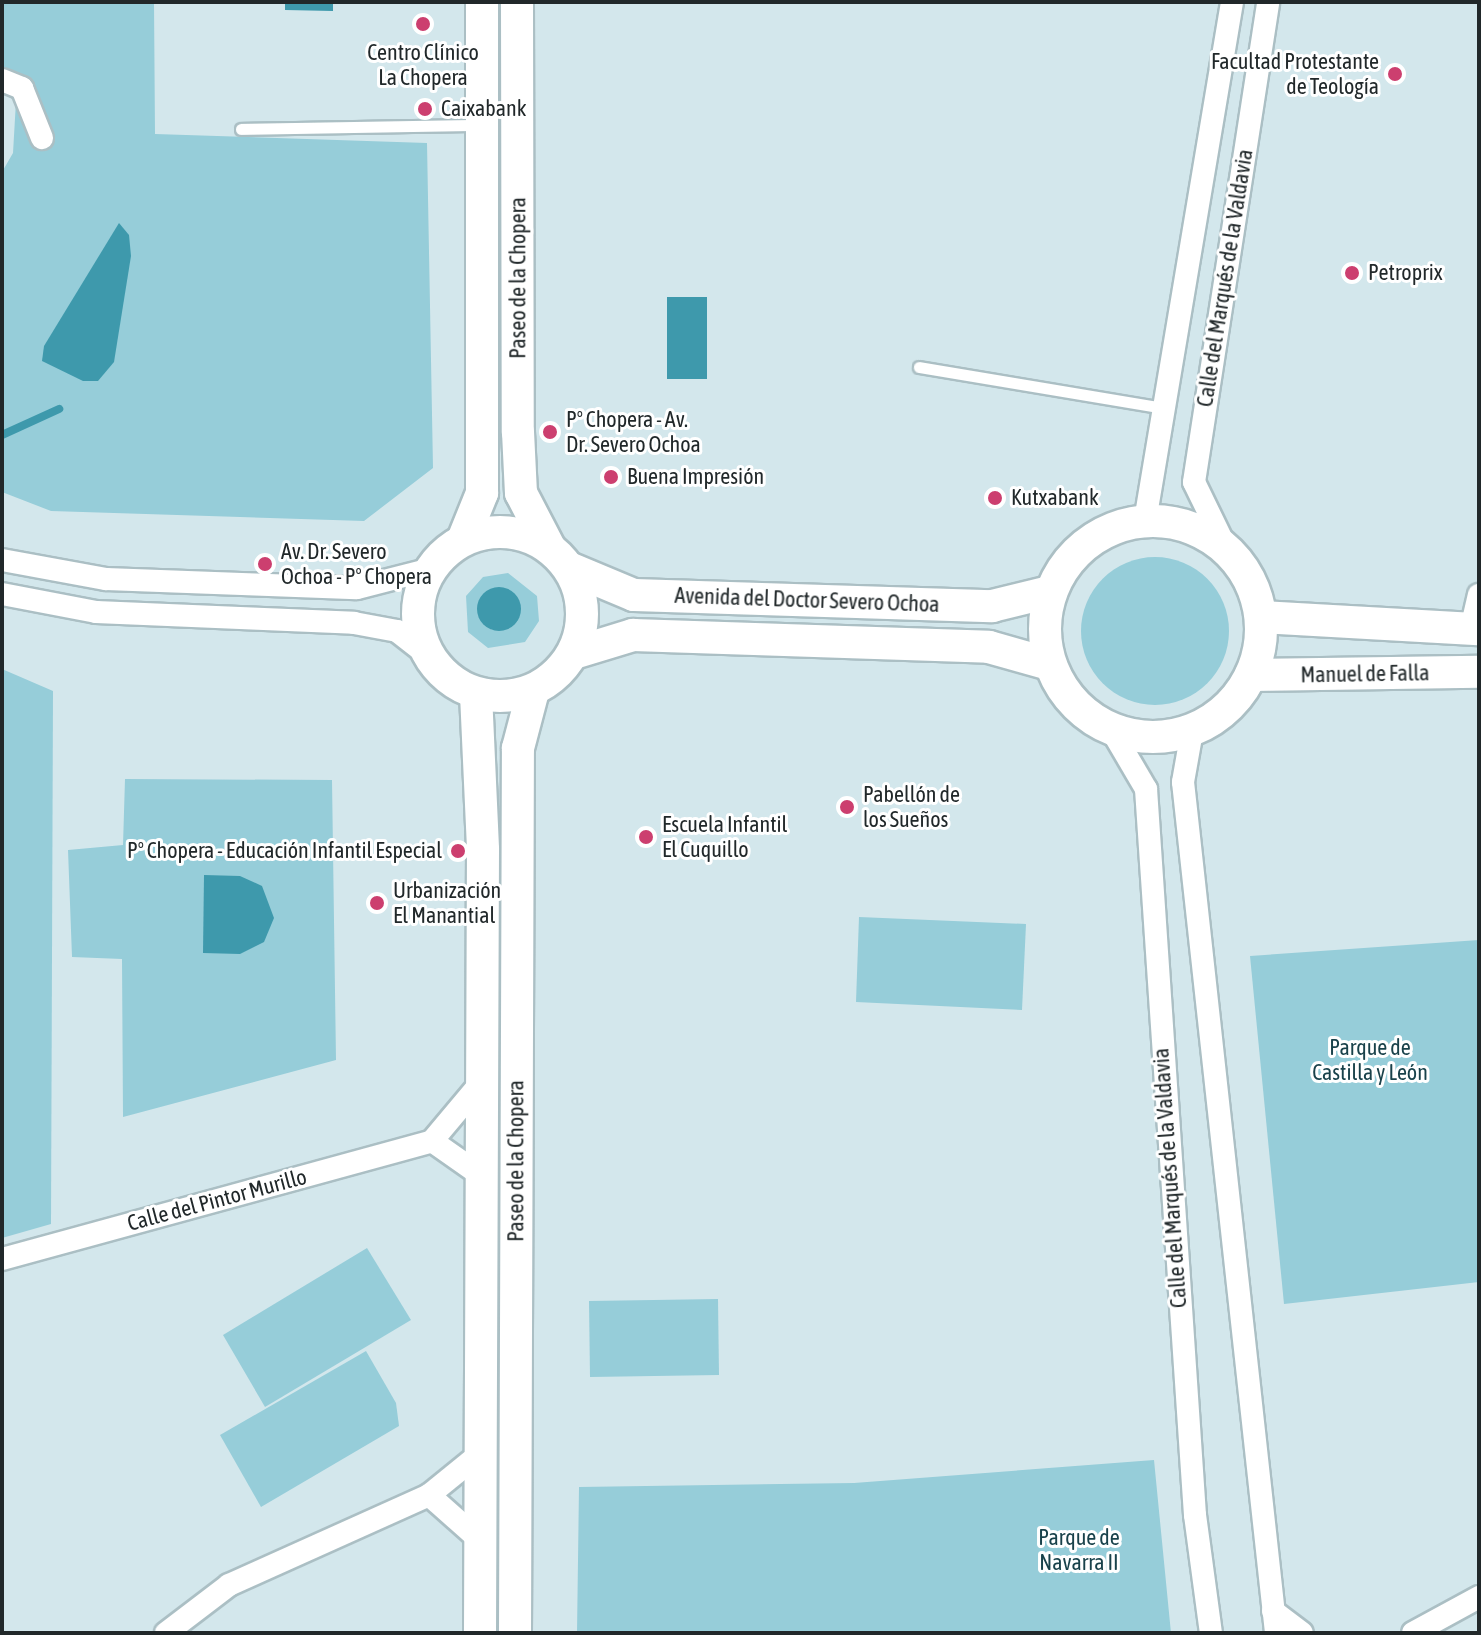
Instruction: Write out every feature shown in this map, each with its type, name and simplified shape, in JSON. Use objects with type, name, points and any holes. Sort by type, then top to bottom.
[{"type":"main road","name":"Paseo de la Chopera","points":[[463,540],[482,493],[482,2]]},
{"type":"main road","name":"Paseo de la Chopera","points":[[517,2],[521,493],[559,557]]},
{"type":"main road","points":[[1145,521],[1194,528],[1226,548],[1250,580],[1261,617],[1251,675],[1225,711],[1192,731],[1148,739],[1112,731],[1067,697],[1049,664],[1049,592],[1065,563],[1092,537],[1145,521]]},
{"type":"main road","points":[[507,533],[559,557],[583,625],[574,653],[533,691],[476,694],[448,679],[428,655],[418,612],[431,569],[463,540],[507,533]]},
{"type":"main road","name":"Avenida del Doctor Severo Ochoa","points":[[559,557],[634,595],[992,606],[1049,592]]},
{"type":"main road","points":[[1261,617],[1475,629]]},
{"type":"main road","name":"Avenida del Doctor Severo Ochoa","points":[[574,653],[633,635],[989,647],[1049,664]]},
{"type":"main road","name":"Manuel de Falla","points":[[1251,675],[1479,672]]},
{"type":"main road","name":"Paseo de la Chopera","points":[[515,1633],[518,748],[533,691]]},
{"type":"main road","name":"Paseo de la Chopera","points":[[476,694],[483,758],[479,1085],[483,1543],[480,1633]]},
{"type":"street","name":"Calle del Marqués de la Valdavia","points":[[1145,521],[1232,2]]},
{"type":"street","name":"Calle del Marqués de la Valdavia","points":[[1226,548],[1194,482],[1268,2]]},
{"type":"street","points":[[2,80],[22,88],[42,138]]},
{"type":"street","points":[[3,560],[106,579],[357,588],[431,569]]},
{"type":"street","points":[[2,594],[96,612],[354,623],[397,631],[428,655]]},
{"type":"street","points":[[1475,629],[1479,595]]},
{"type":"street","name":"Calle del Marqués de la Valdavia","points":[[1112,731],[1146,789],[1195,1515],[1211,1633]]},
{"type":"street","points":[[1192,731],[1183,782],[1274,1622],[1302,1633]]},
{"type":"street","points":[[479,1085],[432,1141],[479,1174]]},
{"type":"street","name":"Calle del Pintor Murillo","points":[[2,1259],[432,1141]]},
{"type":"street","points":[[166,1633],[229,1585],[429,1495],[482,1452]]},
{"type":"street","points":[[429,1495],[483,1543]]},
{"type":"street","points":[[1413,1633],[1479,1597]]},
{"type":"lane","points":[[241,129],[481,125]]},
{"type":"lane","points":[[919,367],[1164,408]]},
{"type":"green space","points":[[2,2],[154,2],[155,134],[427,143],[433,468],[364,521],[51,511],[2,492],[2,172],[13,153],[16,101],[2,93]]},
{"type":"green space","points":[[1155,557],[1183,562],[1207,579],[1224,603],[1229,631],[1224,659],[1207,683],[1183,700],[1155,705],[1127,700],[1103,683],[1086,659],[1081,631],[1086,603],[1103,579],[1127,562]]},
{"type":"green space","points":[[508,573],[537,596],[539,621],[525,642],[488,648],[468,632],[466,596],[483,577]],"holes":[[[478,614],[518,621],[492,630]]]},
{"type":"green space","points":[[2,669],[53,691],[51,1224],[2,1238]]},
{"type":"green space","points":[[125,779],[332,780],[336,1060],[123,1117],[122,959],[72,957],[68,850],[123,845]]},
{"type":"green space","points":[[859,917],[1026,924],[1022,1010],[856,1002]]},
{"type":"green space","name":"Parque de Castilla y León","points":[[1479,940],[1479,1282],[1284,1304],[1250,956]]},
{"type":"green space","points":[[367,1248],[411,1320],[265,1407],[223,1335]]},
{"type":"green space","points":[[718,1299],[719,1375],[590,1377],[589,1301]]},
{"type":"green space","points":[[366,1351],[396,1403],[399,1426],[261,1507],[220,1435]]},
{"type":"green space","name":"Parque de Navarra II","points":[[1154,1460],[1171,1633],[577,1633],[579,1487],[854,1483]]},
{"type":"shaded area","points":[[285,2],[333,2],[333,11],[285,10]]},
{"type":"shaded area","points":[[119,223],[129,235],[131,256],[114,362],[98,381],[83,381],[42,361],[44,346]]},
{"type":"shaded area","points":[[667,297],[707,297],[707,379],[667,379]]},
{"type":"shaded area","points":[[499,587],[515,593],[521,609],[515,625],[499,631],[483,625],[477,609],[483,593]]},
{"type":"shaded area","points":[[204,875],[240,876],[262,886],[274,918],[264,942],[240,954],[203,953]]},
{"type":"waterway","points":[[2,435],[59,409]]},
{"type":"place","name":"Centro Clínico La Chopera","points":[[423,24]]},
{"type":"place","name":"Facultad Protestante de Teología","points":[[1395,74]]},
{"type":"place","name":"Caixabank","points":[[425,109]]},
{"type":"place","name":"Petroprix","points":[[1352,273]]},
{"type":"place","name":"Pº Chopera - Av. Dr. Severo Ochoa","points":[[550,432]]},
{"type":"place","name":"Buena Impresión","points":[[611,477]]},
{"type":"place","name":"Kutxabank","points":[[995,498]]},
{"type":"place","name":"Av. Dr. Severo Ochoa - Pº Chopera","points":[[265,564]]},
{"type":"place","name":"Pabellón de los Sueños","points":[[847,807]]},
{"type":"place","name":"Escuela Infantil El Cuquillo","points":[[646,837]]},
{"type":"place","name":"Pº Chopera - Educación Infantil Especial","points":[[458,851]]},
{"type":"place","name":"Urbanización El Manantial","points":[[377,903]]}]
